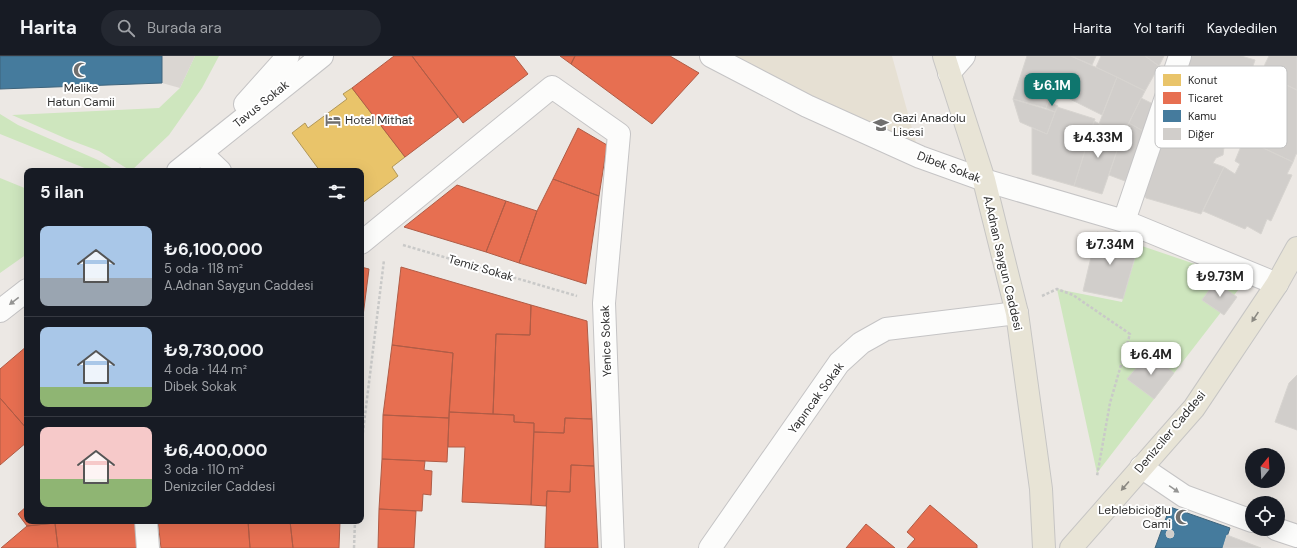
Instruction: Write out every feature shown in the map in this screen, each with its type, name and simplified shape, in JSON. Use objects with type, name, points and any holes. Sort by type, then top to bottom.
[{"type":"main road","name":"A.Adnan Saygun Caddesi","points":[[946,64],[984,180],[1017,311],[1041,489],[1044,548]]},
{"type":"main road","name":"Denizciler Caddesi","points":[[1071,548],[1194,408],[1277,284],[1297,248]]},
{"type":"street","points":[[182,168],[201,153],[288,56]]},
{"type":"street","name":"Tavus Sokak","points":[[201,153],[322,56]]},
{"type":"street","points":[[946,64],[964,56]]},
{"type":"street","points":[[1177,66],[1180,56]]},
{"type":"street","name":"Dibek Sokak","points":[[715,59],[807,106],[920,157],[984,180],[1124,221],[1277,284]]},
{"type":"street","name":"Yenice Sokak","points":[[373,239],[552,87],[619,134],[604,304],[613,548]]},
{"type":"street","points":[[1124,221],[1155,130]]},
{"type":"street","points":[[201,153],[217,168]]},
{"type":"street","points":[[0,312],[24,292]]},
{"type":"street","name":"Yapıncak Sokak","points":[[710,548],[839,363],[861,343],[886,329],[1017,311]]},
{"type":"street","points":[[1141,467],[1184,496],[1245,518]]},
{"type":"street","points":[[146,524],[148,548]]},
{"type":"street","points":[[1285,532],[1297,536]]},
{"type":"path","name":"Temiz Sokak","points":[[373,239],[604,304]]},
{"type":"path","points":[[364,396],[373,239]]},
{"type":"path","points":[[1017,311],[1057,289],[1072,295],[1130,334],[1110,403],[1096,473],[1102,512]]},
{"type":"path","points":[[354,548],[355,524]]},
{"type":"shaded area","points":[[162,56],[195,56],[180,88],[162,83]]},
{"type":"shaded area","name":"Gazi Anadolu Lisesi","points":[[711,56],[892,56],[920,157]]},
{"type":"green space","points":[[195,56],[219,56],[202,88],[169,135],[134,168],[126,168],[99,151],[12,115],[159,108],[180,88]]},
{"type":"green space","points":[[0,114],[18,125],[98,160],[112,168],[85,168],[0,134]]},
{"type":"green space","points":[[0,178],[24,188],[24,256],[0,273]]},
{"type":"green space","points":[[1139,245],[1245,281],[1097,473],[1057,289],[1122,302]]},
{"type":"building: Konut","points":[[352,88],[405,157],[392,167],[398,176],[364,202],[364,168],[318,168],[292,133],[305,123],[308,128],[347,99],[343,94]]},
{"type":"building: Ticaret","points":[[394,56],[412,56],[458,117],[405,157],[352,88]]},
{"type":"building: Ticaret","points":[[412,56],[514,56],[528,74],[463,123]]},
{"type":"building: Ticaret","points":[[560,56],[575,56],[571,64]]},
{"type":"building: Ticaret","points":[[575,56],[670,56],[699,73],[652,124],[571,64]]},
{"type":"building: Ticaret","points":[[578,128],[607,145],[599,196],[553,179]]},
{"type":"building: Ticaret","points":[[553,179],[599,196],[586,284],[519,263],[537,211]]},
{"type":"building: Ticaret","points":[[457,185],[506,201],[486,252],[404,227]]},
{"type":"building: Ticaret","points":[[506,201],[537,211],[519,263],[486,252]]},
{"type":"building: Ticaret","points":[[401,267],[531,305],[530,335],[496,334],[493,414],[449,412],[453,353],[392,345]]},
{"type":"building: Ticaret","points":[[364,268],[369,269],[364,308]]},
{"type":"building: Ticaret","points":[[531,305],[587,321],[592,419],[565,418],[564,433],[534,432],[534,423],[514,422],[514,415],[493,414],[496,334],[530,335]]},
{"type":"building: Ticaret","points":[[392,345],[453,353],[449,418],[383,415]]},
{"type":"building: Ticaret","points":[[24,349],[24,426],[0,398],[0,369]]},
{"type":"building: Ticaret","points":[[0,398],[24,426],[24,445],[0,465]]},
{"type":"building: Ticaret","points":[[449,412],[514,415],[514,422],[534,423],[531,505],[462,502],[465,447],[448,447]]},
{"type":"building: Ticaret","points":[[383,415],[449,418],[447,462],[382,459]]},
{"type":"building: Ticaret","points":[[565,418],[592,419],[594,466],[571,465],[570,492],[547,491],[546,506],[531,505],[534,432],[564,433]]},
{"type":"building: Ticaret","points":[[382,459],[425,461],[424,470],[432,471],[431,495],[423,494],[422,511],[379,509]]},
{"type":"building: Ticaret","points":[[571,465],[594,466],[598,548],[545,548],[547,491],[570,492]]},
{"type":"building: Ticaret","points":[[930,505],[977,545],[977,548],[907,548],[915,539],[907,532]]},
{"type":"building: Ticaret","points":[[24,509],[24,522],[18,514]]},
{"type":"building: Ticaret","points":[[379,509],[416,511],[414,548],[378,548]]},
{"type":"building: Ticaret","points":[[26,524],[46,524],[27,526]]},
{"type":"building: Ticaret","points":[[55,524],[136,524],[138,548],[58,548]]},
{"type":"building: Ticaret","points":[[55,524],[58,548],[1,548],[27,526]]},
{"type":"building: Ticaret","points":[[158,524],[248,524],[250,548],[161,548]]},
{"type":"building: Ticaret","points":[[248,524],[290,524],[293,548],[250,548]]},
{"type":"building: Ticaret","points":[[290,524],[340,524],[339,548],[293,548]]},
{"type":"building: Ticaret","points":[[866,524],[895,548],[846,548]]},
{"type":"building: Kamu","name":"Melike Hatun Camii","points":[[0,56],[162,56],[162,83],[0,89]]},
{"type":"building: Kamu","name":"Leblebicioğlu Cami","points":[[1170,507],[1230,528],[1223,548],[1155,548]]},
{"type":"building: Diğer","points":[[1027,56],[1071,56],[1117,77],[1102,115],[1052,90],[1046,108],[1013,99]]},
{"type":"building: Diğer","points":[[1071,56],[1096,56],[1092,65]]},
{"type":"building: Diğer","points":[[1101,56],[1145,56],[1159,66],[1155,66],[1155,73],[1145,91],[1096,67]]},
{"type":"building: Diğer","points":[[1145,56],[1164,56],[1159,66]]},
{"type":"building: Diğer","points":[[1184,56],[1241,56],[1255,60],[1253,66],[1181,66]]},
{"type":"building: Diğer","points":[[1269,56],[1297,56],[1297,90],[1287,85],[1287,66],[1265,66]]},
{"type":"building: Diğer","points":[[1117,77],[1145,91],[1122,136],[1099,124]]},
{"type":"building: Diğer","points":[[1287,85],[1297,90],[1297,154],[1293,162],[1263,148],[1287,148]]},
{"type":"building: Diğer","points":[[1141,98],[1155,105],[1155,110],[1145,132],[1129,123]]},
{"type":"building: Diğer","points":[[1013,99],[1055,112],[1047,134],[1020,122]]},
{"type":"building: Diğer","points":[[1048,102],[1058,106],[1055,112],[1046,108]]},
{"type":"building: Diğer","points":[[1057,107],[1095,119],[1074,186],[1032,174],[1032,128],[1047,134]]},
{"type":"building: Diğer","points":[[1094,121],[1122,136],[1102,194],[1074,186]]},
{"type":"building: Diğer","points":[[1129,123],[1145,132],[1125,181],[1109,175],[1122,136]]},
{"type":"building: Diğer","points":[[1155,146],[1155,148],[1224,148],[1223,155],[1216,158],[1213,163],[1224,167],[1201,214],[1146,198],[1141,189]]},
{"type":"building: Diğer","points":[[1240,148],[1263,148],[1293,162],[1287,174],[1292,175],[1271,221],[1267,219],[1261,234],[1247,226],[1245,229],[1203,211],[1224,167],[1235,174],[1240,164],[1235,161]]},
{"type":"building: Diğer","points":[[1097,232],[1139,243],[1123,299],[1083,291]]},
{"type":"building: Diğer","points":[[1215,282],[1237,297],[1224,315],[1202,300]]},
{"type":"building: Diğer","points":[[1149,353],[1174,373],[1154,399],[1127,379]]},
{"type":"building: Diğer","points":[[1297,375],[1297,430],[1275,422],[1289,383]]},
{"type":"building: Diğer","points":[[1168,530],[1172,530],[1174,534],[1172,538],[1168,538],[1166,536],[1166,532]]},
{"type":"building: Diğer","points":[[1227,535],[1261,548],[1223,548]]},
{"type":"place","name":"Melike Hatun Camii","points":[[81,70]]},
{"type":"place","name":"Hotel Mithat","points":[[333,120]]},
{"type":"place","name":"Gazi Anadolu Lisesi","points":[[881,125]]},
{"type":"place","name":"Leblebicioğlu Cami","points":[[1183,517]]}]
